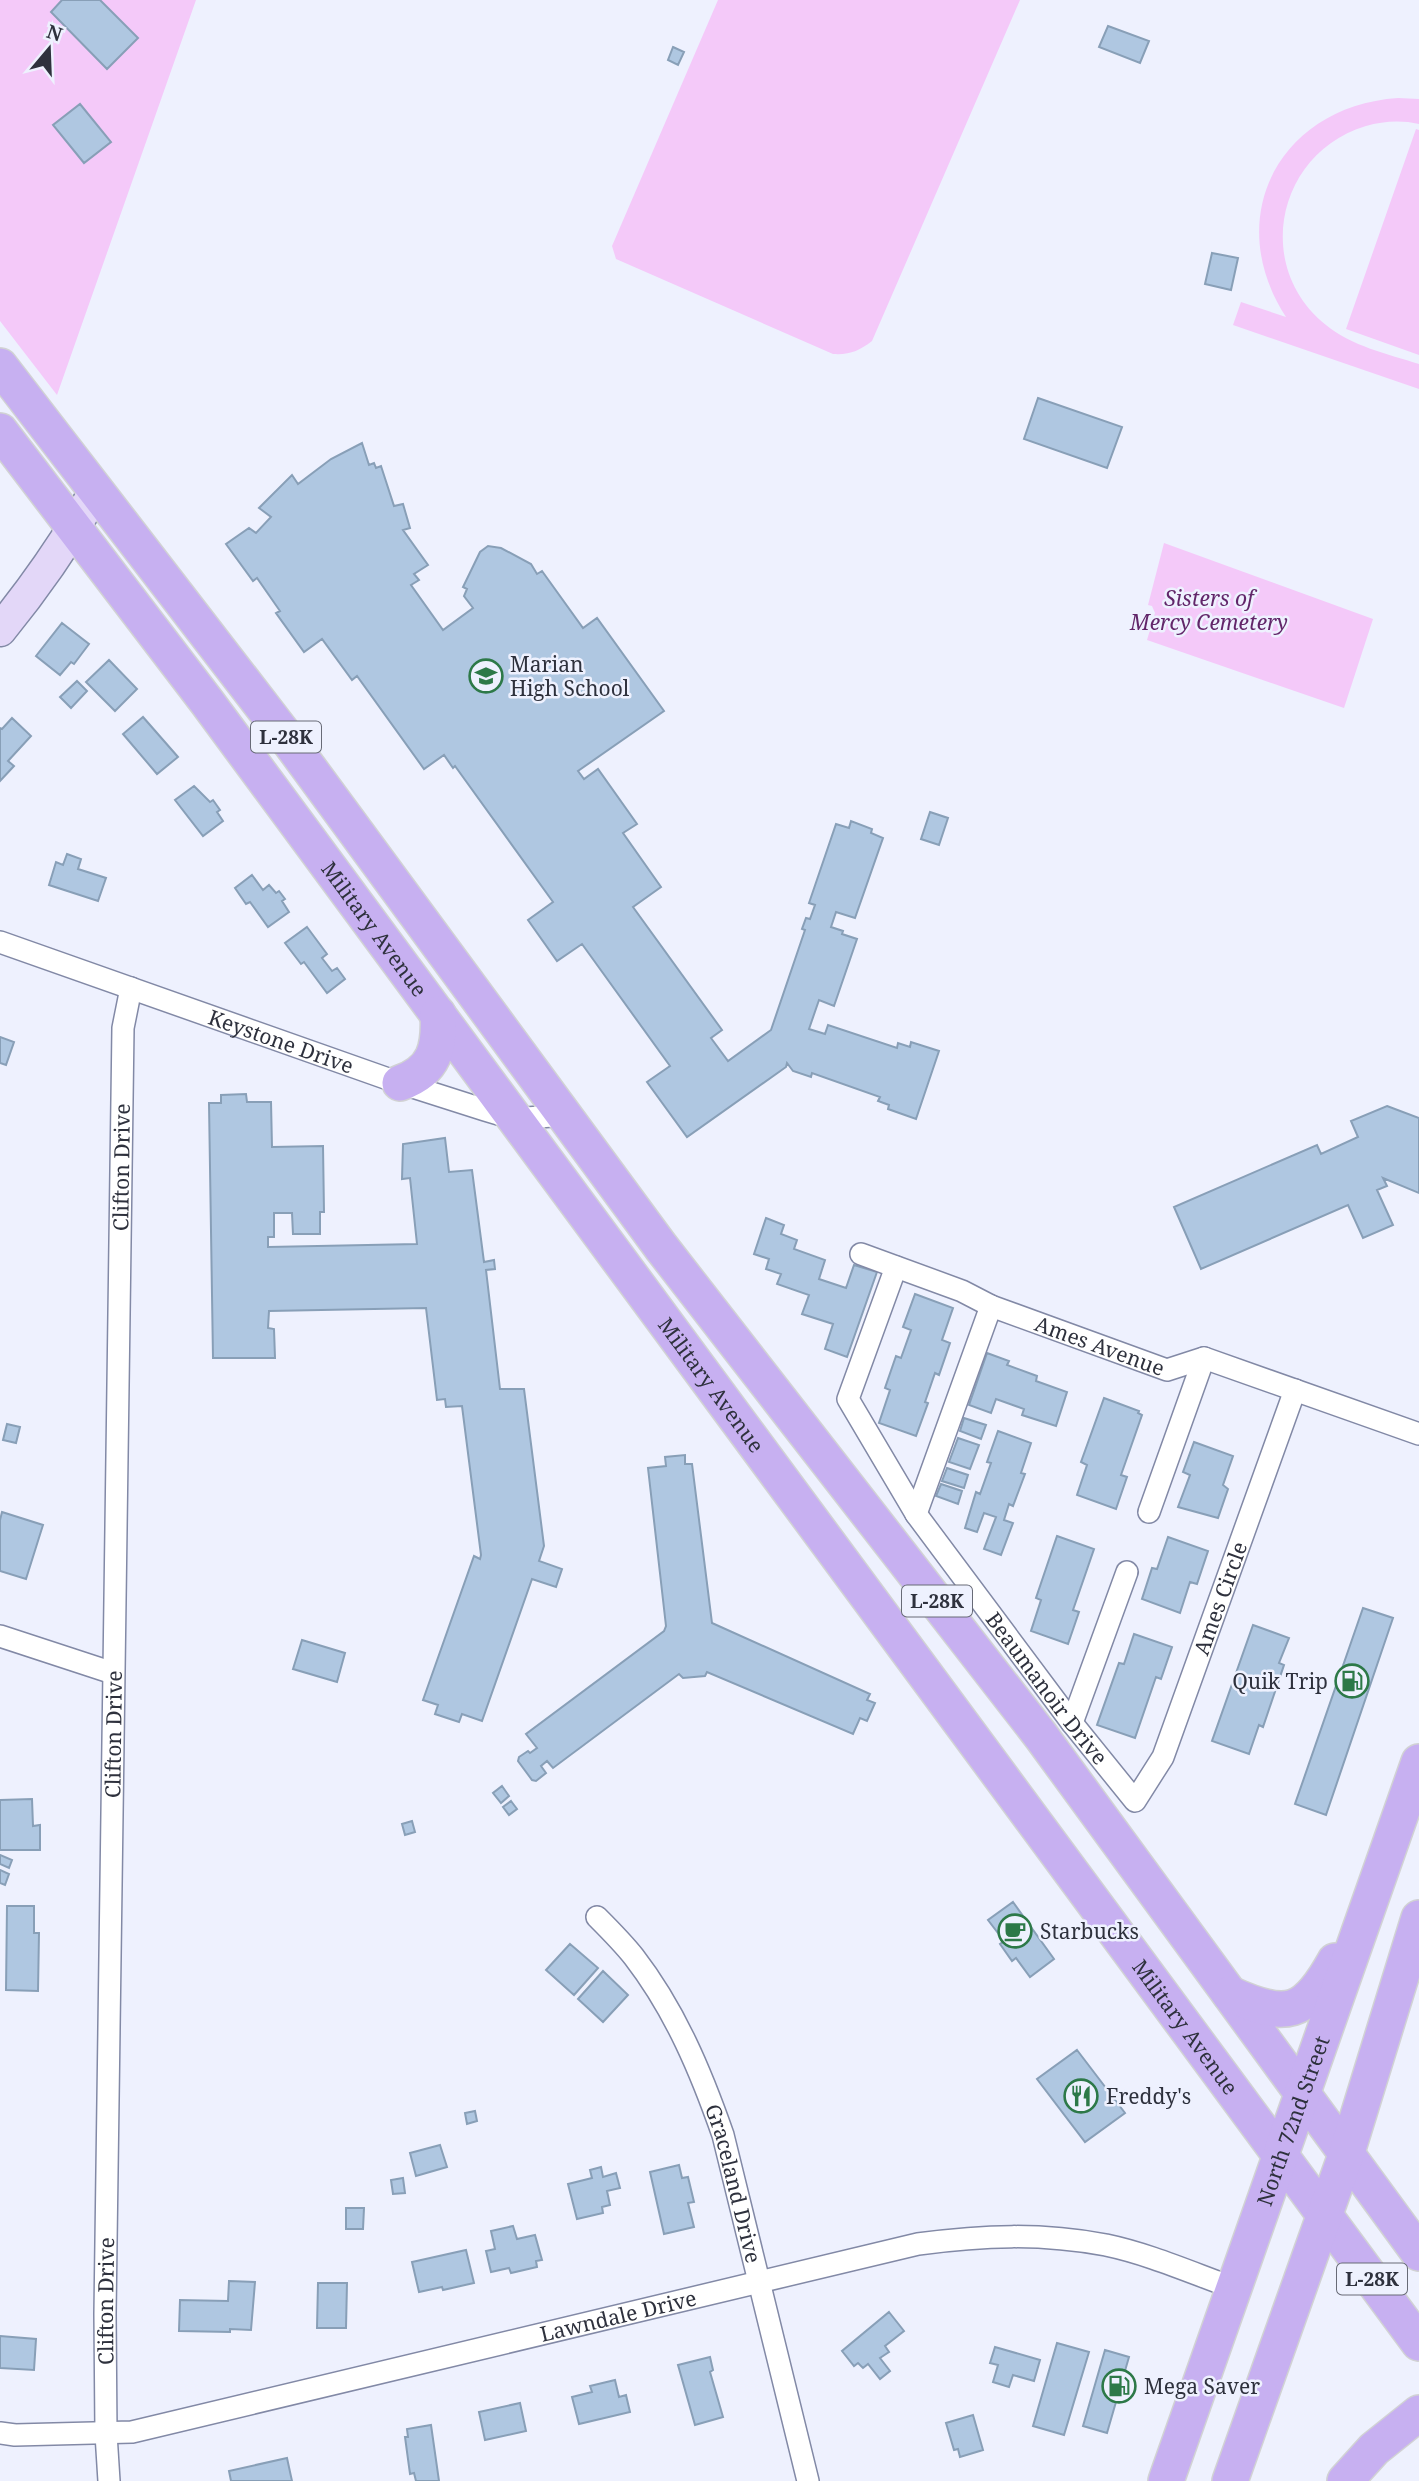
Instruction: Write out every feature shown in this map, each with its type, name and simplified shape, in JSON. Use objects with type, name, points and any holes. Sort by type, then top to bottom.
[{"type":"main road","name":"Military Avenue","points":[[0,366],[286,737],[661,1247],[1041,1736],[1419,2253]]},
{"type":"main road","name":"Military Avenue","points":[[0,431],[207,702],[1419,2343]]},
{"type":"main road","points":[[400,1083],[420,1073],[436,1052],[439,1037],[438,1014]]},
{"type":"main road","name":"North 72nd Street","points":[[1166,2481],[1419,1762]]},
{"type":"main road","points":[[1230,1994],[1271,2009],[1300,2006],[1322,1985],[1373,1894]]},
{"type":"main road","points":[[1230,2481],[1347,2152],[1419,1918]]},
{"type":"main road","points":[[1345,2481],[1374,2449],[1419,2413]]},
{"type":"street","points":[[0,630],[74,529],[96,490]]},
{"type":"street","name":"Keystone Drive","points":[[0,942],[400,1083],[516,1119],[564,1115]]},
{"type":"street","name":"Clifton Drive","points":[[109,2481],[106,2434],[122,1028],[131,988]]},
{"type":"street","name":"Ames Avenue","points":[[861,1254],[962,1291],[991,1306],[1167,1370],[1205,1358]]},
{"type":"street","name":"Beaumanoir Drive","points":[[896,1268],[848,1399],[916,1514],[1072,1723],[1135,1801]]},
{"type":"street","points":[[916,1514],[991,1306]]},
{"type":"street","points":[[1149,1511],[1205,1358],[1419,1434]]},
{"type":"street","name":"Ames Circle","points":[[1135,1801],[1163,1757],[1295,1390]]},
{"type":"street","points":[[1072,1723],[1127,1572]]},
{"type":"street","points":[[0,1636],[113,1673]]},
{"type":"street","name":"Graceland Drive","points":[[597,1917],[633,1955],[652,1983],[683,2036],[704,2080],[723,2135],[808,2481]]},
{"type":"street","name":"Lawndale Drive","points":[[0,2433],[132,2432],[918,2244],[986,2236],[1042,2236],[1107,2246],[1136,2253],[1234,2288]]},
{"type":"green space","points":[[0,0],[196,0],[57,395],[0,321]]},
{"type":"green space","points":[[718,0],[1020,0],[872,341],[854,352],[833,354],[616,259],[612,246]]},
{"type":"green space","points":[[1398,98],[1419,99],[1419,124],[1392,122],[1366,126],[1336,140],[1312,160],[1295,185],[1285,213],[1283,243],[1289,273],[1303,301],[1326,325],[1347,339],[1419,364],[1419,389],[1233,325],[1241,302],[1286,317],[1267,279],[1259,242],[1262,206],[1273,173],[1294,144],[1322,122],[1357,106]]},
{"type":"green space","points":[[1416,129],[1419,130],[1419,355],[1346,329]]},
{"type":"green space","name":"Sisters of Mercy Cemetery","points":[[1164,543],[1373,619],[1344,708],[1147,640],[1155,613],[1152,606],[1148,605]]},
{"type":"building","points":[[62,0],[100,0],[138,38],[107,69],[51,12]]},
{"type":"building","points":[[1108,26],[1149,41],[1140,63],[1099,47]]},
{"type":"building","points":[[673,47],[684,52],[678,65],[668,60]]},
{"type":"building","points":[[80,104],[111,142],[84,163],[53,125]]},
{"type":"building","points":[[1212,253],[1238,258],[1231,290],[1205,284]]},
{"type":"building","points":[[1038,398],[1122,427],[1107,468],[1024,439]]},
{"type":"building","points":[[362,443],[369,465],[374,463],[376,468],[381,466],[394,506],[403,504],[410,528],[403,530],[428,565],[414,574],[419,580],[411,585],[443,630],[473,608],[464,596],[467,589],[463,587],[480,552],[488,546],[501,548],[531,564],[537,574],[542,571],[583,628],[597,618],[664,711],[578,771],[584,779],[598,769],[637,824],[623,833],[661,887],[633,907],[722,1030],[711,1038],[728,1061],[771,1030],[805,930],[802,929],[806,918],[810,919],[815,905],[809,903],[836,824],[849,828],[851,821],[872,829],[871,833],[883,838],[855,918],[836,912],[831,927],[857,939],[834,1006],[819,1000],[809,1029],[825,1034],[828,1025],[897,1048],[898,1043],[910,1047],[911,1042],[939,1051],[916,1119],[888,1109],[889,1105],[878,1101],[880,1097],[812,1073],[811,1077],[793,1071],[787,1063],[786,1067],[687,1137],[647,1082],[670,1066],[582,944],[557,961],[528,920],[553,902],[455,766],[453,768],[444,755],[424,769],[357,676],[352,680],[322,639],[304,652],[276,613],[280,611],[257,578],[253,581],[226,544],[249,528],[256,533],[271,517],[259,508],[292,475],[298,484],[331,459]]},
{"type":"building","points":[[62,623],[89,644],[74,664],[71,662],[60,675],[36,656]]},
{"type":"building","points":[[109,660],[137,689],[115,711],[86,682]]},
{"type":"building","points":[[77,681],[87,691],[71,708],[60,697]]},
{"type":"building","points":[[143,717],[178,757],[157,774],[123,734]]},
{"type":"building","points":[[12,718],[31,736],[8,761],[14,766],[0,781],[0,728]]},
{"type":"building","points":[[194,786],[210,802],[213,800],[223,821],[203,836],[175,800]]},
{"type":"building","points":[[930,812],[948,818],[939,845],[921,839]]},
{"type":"building","points":[[67,854],[81,859],[78,869],[106,878],[98,901],[49,885],[56,862],[63,865]]},
{"type":"building","points":[[252,875],[263,890],[269,885],[276,893],[279,891],[289,912],[268,927],[250,902],[246,904],[235,888]]},
{"type":"building","points":[[307,927],[327,954],[322,958],[332,971],[337,968],[345,979],[327,993],[304,962],[301,964],[285,943]]},
{"type":"building","points":[[0,1037],[14,1042],[6,1065],[0,1063]]},
{"type":"building","points":[[246,1094],[247,1102],[271,1102],[272,1147],[323,1146],[324,1212],[320,1212],[320,1234],[293,1234],[292,1213],[274,1213],[274,1237],[268,1237],[268,1247],[417,1244],[410,1178],[402,1179],[403,1144],[445,1138],[449,1172],[472,1170],[484,1262],[494,1260],[495,1269],[486,1270],[500,1389],[524,1389],[544,1546],[539,1561],[562,1569],[556,1587],[532,1579],[482,1721],[462,1714],[459,1722],[435,1714],[438,1705],[423,1700],[474,1556],[480,1559],[481,1555],[462,1406],[446,1407],[445,1399],[437,1400],[426,1308],[269,1311],[268,1328],[274,1329],[275,1358],[213,1358],[209,1103],[221,1103],[221,1095]]},
{"type":"building","points":[[1387,1106],[1419,1118],[1419,1193],[1383,1178],[1387,1186],[1377,1190],[1393,1225],[1363,1238],[1348,1205],[1201,1269],[1174,1207],[1317,1145],[1321,1154],[1358,1137],[1351,1121]]},
{"type":"building","points":[[766,1218],[784,1225],[781,1234],[797,1240],[794,1249],[825,1260],[819,1279],[846,1288],[854,1265],[877,1272],[847,1357],[825,1349],[833,1324],[802,1314],[809,1295],[777,1284],[781,1274],[766,1269],[769,1259],[754,1254]]},
{"type":"building","points":[[915,1294],[953,1308],[942,1340],[950,1343],[939,1375],[935,1373],[916,1436],[879,1423],[890,1390],[885,1388],[896,1356],[901,1358],[911,1330],[903,1327]]},
{"type":"building","points":[[987,1353],[1009,1361],[1007,1365],[1037,1376],[1036,1381],[1067,1392],[1056,1426],[1022,1415],[1024,1409],[996,1399],[991,1413],[969,1405]]},
{"type":"building","points":[[1104,1398],[1139,1411],[1142,1415],[1121,1475],[1127,1477],[1116,1509],[1077,1495],[1087,1465],[1081,1462]]},
{"type":"building","points":[[964,1418],[986,1425],[981,1439],[960,1431]]},
{"type":"building","points":[[7,1424],[20,1427],[16,1443],[3,1440]]},
{"type":"building","points":[[998,1431],[1031,1443],[1021,1473],[1025,1474],[1013,1506],[1009,1504],[1004,1520],[1013,1523],[1001,1555],[984,1549],[996,1517],[984,1513],[977,1532],[965,1528],[976,1492],[980,1494],[991,1463],[987,1462]]},
{"type":"building","points":[[958,1438],[979,1445],[970,1469],[949,1462]]},
{"type":"building","points":[[1194,1442],[1233,1456],[1223,1485],[1228,1489],[1218,1518],[1178,1507],[1190,1475],[1183,1472]]},
{"type":"building","points":[[685,1455],[685,1464],[692,1464],[712,1623],[870,1694],[867,1700],[875,1703],[867,1721],[860,1718],[853,1734],[707,1672],[705,1676],[683,1678],[679,1674],[553,1768],[547,1761],[541,1766],[546,1773],[536,1781],[532,1780],[518,1761],[519,1757],[537,1748],[526,1734],[664,1631],[666,1626],[648,1468],[666,1466],[665,1457]]},
{"type":"building","points":[[947,1468],[968,1475],[964,1488],[942,1481]]},
{"type":"building","points":[[941,1484],[962,1491],[958,1504],[936,1496]]},
{"type":"building","points":[[2,1512],[43,1525],[26,1579],[0,1571]]},
{"type":"building","points":[[1057,1536],[1094,1549],[1073,1610],[1079,1612],[1068,1644],[1031,1631],[1041,1600],[1036,1598]]},
{"type":"building","points":[[1168,1537],[1208,1551],[1197,1584],[1190,1582],[1180,1613],[1142,1599],[1152,1568],[1157,1569]]},
{"type":"building","points":[[1363,1608],[1393,1618],[1326,1815],[1295,1804]]},
{"type":"building","points":[[1253,1625],[1289,1638],[1279,1663],[1284,1665],[1263,1727],[1259,1725],[1249,1754],[1212,1741]]},
{"type":"building","points":[[1134,1634],[1172,1647],[1161,1679],[1156,1677],[1135,1738],[1097,1725],[1119,1663],[1124,1664]]},
{"type":"building","points":[[302,1640],[345,1653],[337,1682],[293,1669]]},
{"type":"building","points":[[502,1786],[509,1796],[501,1803],[493,1793]]},
{"type":"building","points":[[32,1799],[33,1826],[40,1825],[40,1850],[0,1850],[0,1800]]},
{"type":"building","points":[[511,1801],[517,1809],[509,1815],[503,1807]]},
{"type":"building","points":[[412,1821],[415,1832],[405,1835],[402,1824]]},
{"type":"building","points":[[0,1855],[12,1860],[9,1868],[0,1864]]},
{"type":"building","points":[[0,1870],[9,1874],[5,1885],[0,1883]]},
{"type":"building","name":"Starbucks","points":[[1013,1902],[1054,1959],[1030,1977],[1016,1958],[1012,1961],[1000,1944],[1004,1941],[988,1920]]},
{"type":"building","points":[[7,1906],[34,1906],[34,1933],[39,1933],[38,1991],[6,1990]]},
{"type":"building","points":[[570,1944],[598,1968],[574,1995],[546,1970]]},
{"type":"building","points":[[603,1971],[628,1995],[603,2022],[578,1999]]},
{"type":"building","name":"Freddy's","points":[[1077,2050],[1125,2113],[1085,2142],[1037,2079]]},
{"type":"building","points":[[475,2111],[477,2121],[467,2124],[465,2113]]},
{"type":"building","points":[[440,2145],[447,2167],[416,2176],[410,2153]]},
{"type":"building","points":[[679,2165],[682,2178],[688,2177],[694,2202],[688,2203],[694,2227],[664,2234],[650,2172]]},
{"type":"building","points":[[601,2167],[603,2177],[616,2173],[620,2188],[607,2191],[610,2205],[602,2207],[603,2213],[577,2219],[568,2184],[592,2178],[590,2170]]},
{"type":"building","points":[[403,2178],[405,2193],[393,2194],[391,2180]]},
{"type":"building","points":[[346,2208],[364,2208],[363,2229],[346,2229]]},
{"type":"building","points":[[513,2226],[517,2239],[535,2235],[542,2260],[536,2261],[537,2267],[511,2273],[509,2268],[491,2272],[486,2251],[495,2249],[491,2231]]},
{"type":"building","points":[[466,2250],[474,2283],[419,2292],[412,2262]]},
{"type":"building","points":[[229,2281],[255,2282],[251,2330],[179,2331],[180,2300],[228,2301]]},
{"type":"building","points":[[318,2283],[347,2283],[346,2328],[317,2328]]},
{"type":"building","points":[[889,2312],[904,2331],[885,2346],[889,2352],[880,2358],[890,2371],[880,2379],[868,2364],[863,2368],[858,2363],[854,2366],[842,2351]]},
{"type":"building","points":[[0,2336],[36,2339],[34,2370],[0,2368]]},
{"type":"building","points":[[1057,2343],[1089,2352],[1064,2435],[1033,2426]]},
{"type":"building","points":[[995,2347],[1040,2360],[1034,2381],[1013,2375],[1009,2387],[993,2382],[998,2365],[990,2363]]},
{"type":"building","points":[[1105,2350],[1129,2357],[1107,2433],[1083,2426]]},
{"type":"building","points":[[710,2357],[713,2370],[710,2372],[723,2417],[695,2425],[678,2365]]},
{"type":"building","points":[[615,2380],[619,2397],[626,2395],[630,2412],[579,2424],[572,2397],[592,2392],[590,2386]]},
{"type":"building","points":[[520,2403],[526,2431],[485,2440],[479,2412]]},
{"type":"building","points":[[973,2415],[983,2450],[960,2457],[958,2449],[954,2450],[946,2423]]},
{"type":"building","points":[[431,2425],[439,2481],[416,2481],[414,2473],[410,2474],[405,2437],[408,2437],[407,2429]]},
{"type":"building","points":[[287,2458],[292,2481],[231,2481],[229,2471]]},
{"type":"place","name":"Marian High School","points":[[486,676]]},
{"type":"place","name":"Quik Trip","points":[[1352,1681]]},
{"type":"place","name":"Starbucks","points":[[1015,1931]]},
{"type":"place","name":"Freddy's","points":[[1081,2096]]},
{"type":"place","name":"Mega Saver","points":[[1119,2386]]}]
